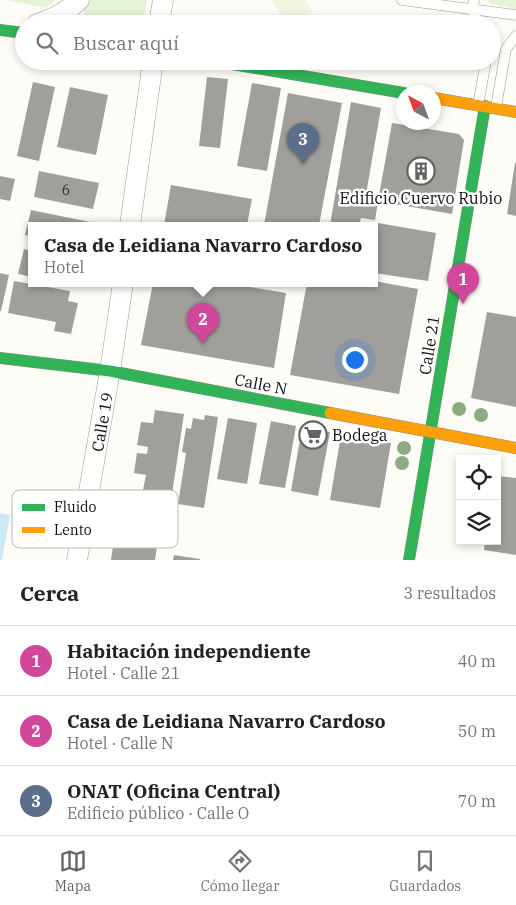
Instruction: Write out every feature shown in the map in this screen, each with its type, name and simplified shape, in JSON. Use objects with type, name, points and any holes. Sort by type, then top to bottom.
[{"type":"street","points":[[59,15],[80,0]]},
{"type":"street","points":[[160,15],[163,0]]},
{"type":"street","points":[[130,222],[152,70]]},
{"type":"street","points":[[267,70],[396,92]]},
{"type":"street","points":[[441,99],[516,112]]},
{"type":"street","name":"Calle 21","points":[[409,560],[486,107]]},
{"type":"street","name":"Calle 19","points":[[89,490],[122,287]]},
{"type":"street","name":"Calle N","points":[[0,358],[110,371],[516,448]]},
{"type":"lane","points":[[402,0],[473,5],[516,15]]},
{"type":"lane","points":[[501,64],[506,49],[516,36]]},
{"type":"lane","points":[[486,70],[486,107]]},
{"type":"lane","points":[[486,107],[499,70]]},
{"type":"green space","points":[[6,0],[56,0],[46,8]]},
{"type":"green space","points":[[90,0],[147,0],[144,15],[84,15],[84,8]]},
{"type":"green space","points":[[272,0],[306,0],[313,11],[307,15],[281,15]]},
{"type":"green space","points":[[487,0],[516,0],[516,9],[491,4]]},
{"type":"water","points":[[0,513],[10,515],[2,560],[0,560]]},
{"type":"building","points":[[207,77],[228,79],[220,148],[199,146]]},
{"type":"building","points":[[33,82],[55,87],[39,161],[17,156]]},
{"type":"building","points":[[252,83],[281,88],[267,171],[237,166]]},
{"type":"building","points":[[70,87],[108,95],[96,155],[57,147]]},
{"type":"building","points":[[288,93],[342,103],[320,222],[265,222]]},
{"type":"building","points":[[351,102],[381,108],[365,200],[378,202],[375,220],[361,218],[360,222],[331,222]]},
{"type":"building","name":"Edificio Cuervo Rubio","points":[[392,123],[396,124],[396,130],[435,130],[459,134],[464,140],[452,214],[378,201]]},
{"type":"building","points":[[516,163],[516,216],[507,214]]},
{"type":"building","points":[[39,171],[99,183],[93,209],[34,197]]},
{"type":"building","points":[[0,176],[15,179],[10,201],[0,199]]},
{"type":"building","points":[[171,185],[252,199],[248,222],[165,222]]},
{"type":"building","points":[[31,210],[90,222],[28,222]]},
{"type":"building","points":[[28,222],[28,235],[25,235]]},
{"type":"building","points":[[378,223],[436,233],[428,281],[378,274]]},
{"type":"building","points":[[24,249],[28,250],[28,276],[18,274]]},
{"type":"building","points":[[0,273],[9,275],[1,311],[0,311]]},
{"type":"building","points":[[14,281],[28,284],[28,287],[48,287],[70,291],[68,301],[78,303],[71,334],[54,331],[56,322],[8,313]]},
{"type":"building","points":[[378,282],[418,289],[399,394],[290,375],[306,287],[378,287]]},
{"type":"building","points":[[152,287],[249,287],[286,293],[274,368],[141,345]]},
{"type":"building","points":[[487,312],[516,317],[516,407],[471,398]]},
{"type":"building","points":[[155,410],[184,414],[173,490],[143,490],[146,475],[134,473],[137,453],[147,454],[148,447],[137,445],[141,422],[153,423]]},
{"type":"building","points":[[205,415],[218,417],[204,508],[178,504],[186,453],[182,452],[186,428],[191,429],[193,418],[204,420]]},
{"type":"building","points":[[228,418],[257,423],[247,484],[217,479]]},
{"type":"building","points":[[271,421],[296,426],[285,488],[259,484]]},
{"type":"building","points":[[302,428],[330,432],[318,496],[291,491]]},
{"type":"building","points":[[341,435],[391,443],[380,508],[330,500]]},
{"type":"building","points":[[501,476],[516,478],[516,555],[484,550],[485,545],[501,545]]},
{"type":"building","points":[[113,548],[157,548],[155,560],[111,560]]},
{"type":"building","points":[[174,555],[200,559],[200,560],[173,560]]},
{"type":"traffic: fast","points":[[0,30],[15,32]]},
{"type":"traffic: fast","points":[[267,70],[396,92]]},
{"type":"traffic: fast","points":[[409,560],[485,106]]},
{"type":"traffic: fast","points":[[0,358],[110,371],[330,413]]},
{"type":"traffic: slow","points":[[441,99],[516,112]]},
{"type":"traffic: slow","points":[[330,413],[516,448]]},
{"type":"place","name":"ONAT (Oficina Central)","points":[[303,164]]},
{"type":"place","name":"Edificio Cuervo Rubio","points":[[421,171]]},
{"type":"place","name":"Habitación independiente","points":[[463,304]]},
{"type":"place","name":"Casa de Leidiana Navarro Cardoso","points":[[203,344]]},
{"type":"place","name":"Bodega","points":[[313,435]]}]
